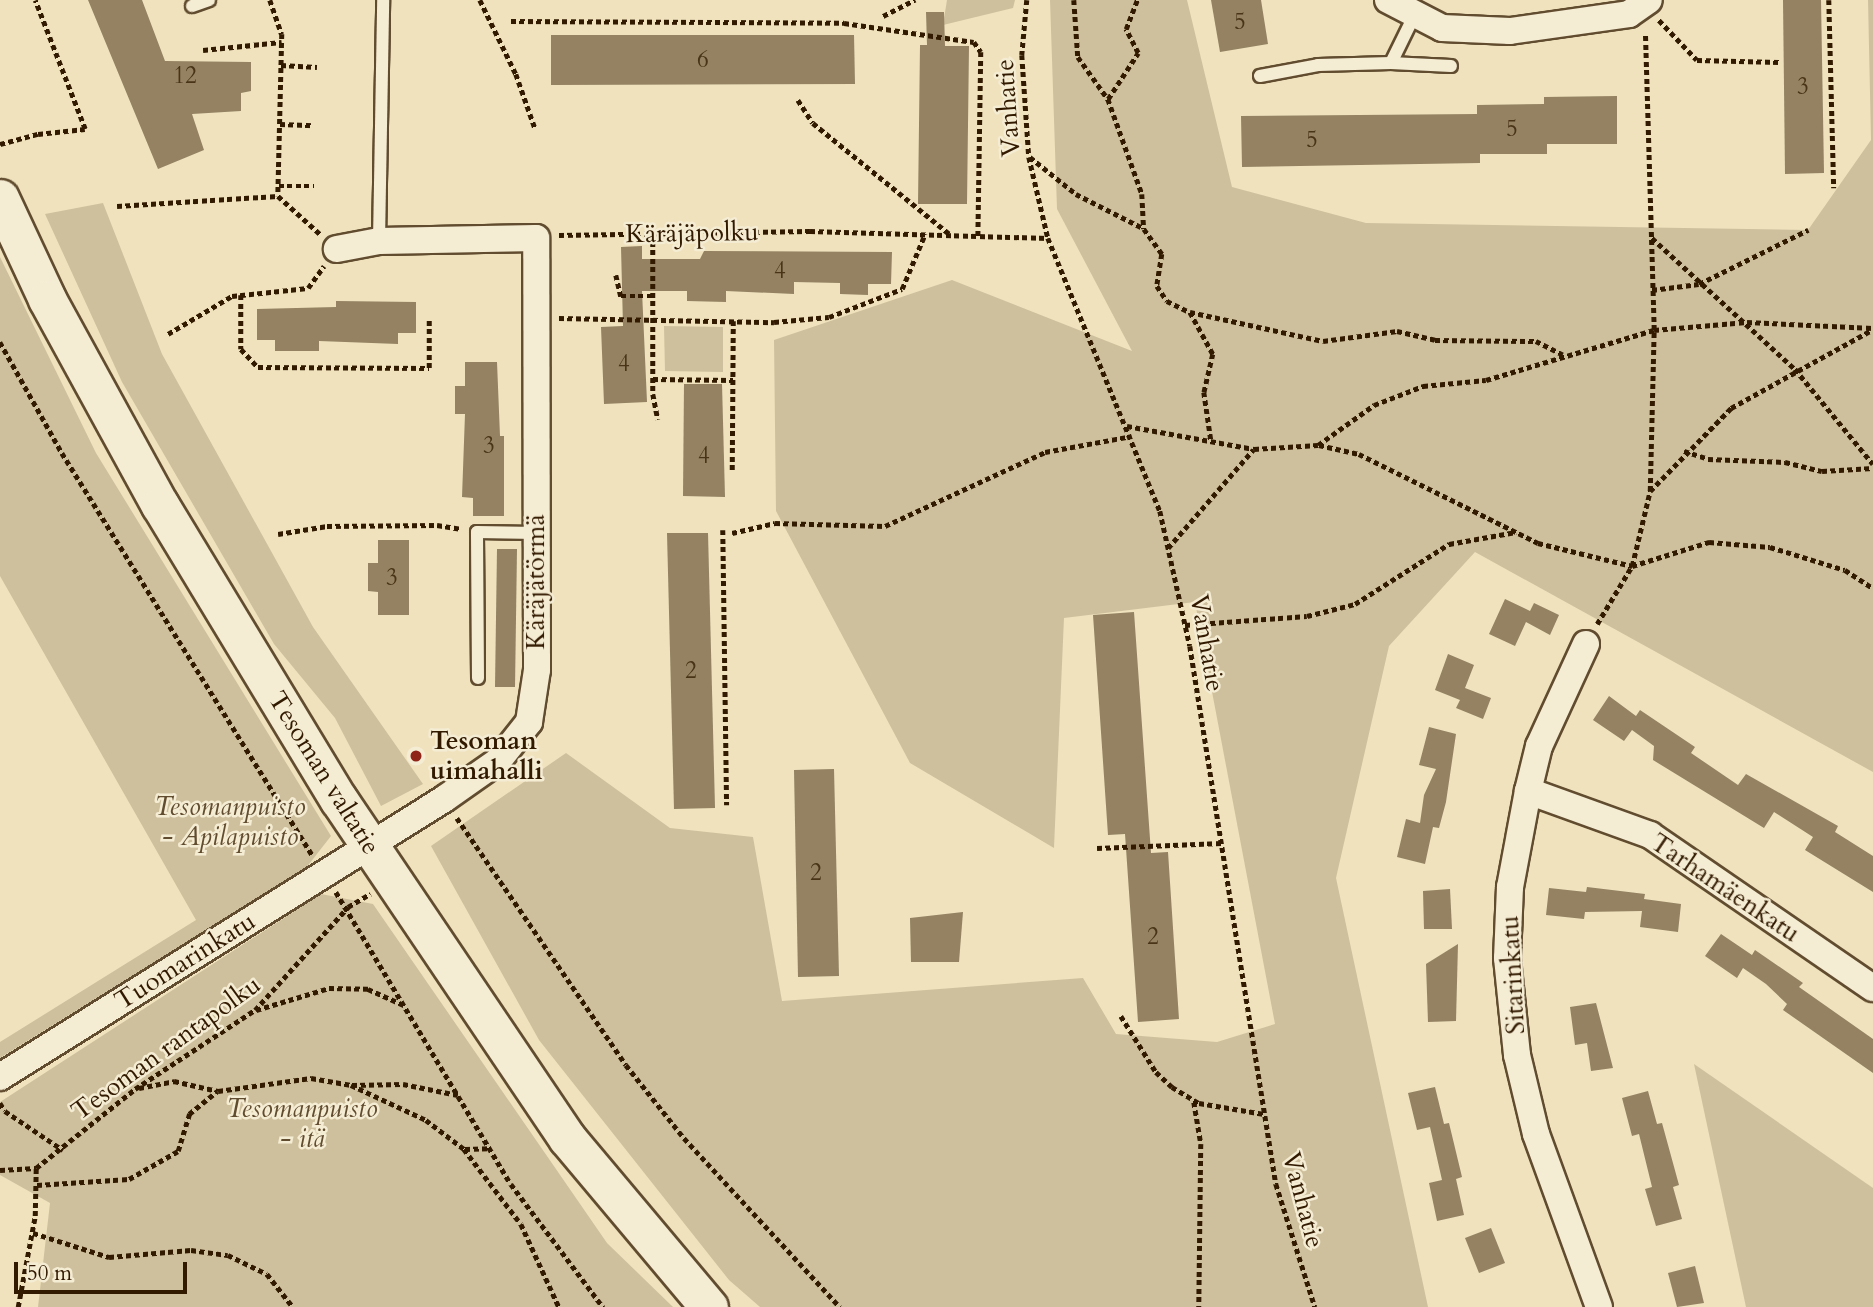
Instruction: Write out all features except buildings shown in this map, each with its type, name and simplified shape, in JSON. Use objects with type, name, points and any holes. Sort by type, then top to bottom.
[{"type":"main road","name":"Tesoman valtatie","points":[[0,198],[47,299],[160,505],[370,846],[567,1138],[709,1307]]},
{"type":"street","points":[[1388,0],[1442,28],[1510,31],[1641,6]]},
{"type":"street","points":[[337,249],[379,240],[536,238]]},
{"type":"street","name":"Käräjätörmä","points":[[370,846],[498,761],[529,722],[537,670],[536,238]]},
{"type":"street","name":"Sitarinkatu","points":[[1586,644],[1539,746],[1510,887],[1507,958],[1517,1055],[1554,1191],[1599,1307]]},
{"type":"street","name":"Tarhamäenkatu","points":[[1528,791],[1650,835],[1873,988]]},
{"type":"street","name":"Tuomarinkatu","points":[[0,1077],[370,846]]},
{"type":"lane","points":[[192,6],[209,0]]},
{"type":"lane","points":[[379,240],[383,0]]},
{"type":"lane","points":[[1391,62],[1415,14]]},
{"type":"lane","points":[[1260,76],[1318,65],[1391,62],[1451,66]]},
{"type":"lane","points":[[478,678],[477,532],[536,533]]},
{"type":"path","points":[[0,144],[38,134],[85,129],[36,0]]},
{"type":"path","points":[[270,0],[282,42],[278,196]]},
{"type":"path","points":[[480,0],[535,128]]},
{"type":"path","points":[[883,16],[915,0]]},
{"type":"path","name":"Vanhatie","points":[[1027,0],[1022,55],[1029,157],[1048,238],[1132,436],[1168,548],[1185,625],[1276,1184],[1315,1307]]},
{"type":"path","points":[[1074,0],[1078,57],[1108,99],[1142,194],[1144,229]]},
{"type":"path","points":[[1108,99],[1138,53],[1126,29],[1137,0]]},
{"type":"path","points":[[1829,0],[1834,188]]},
{"type":"path","points":[[1641,6],[1697,60],[1779,62]]},
{"type":"path","points":[[1586,644],[1632,566],[1650,491],[1654,330],[1645,31],[1641,6]]},
{"type":"path","points":[[511,21],[844,23],[974,42],[981,52],[978,236]]},
{"type":"path","points":[[203,50],[282,42]]},
{"type":"path","points":[[281,65],[317,67]]},
{"type":"path","points":[[798,100],[814,123],[951,235]]},
{"type":"path","points":[[280,124],[314,125]]},
{"type":"path","points":[[1029,157],[1076,194],[1144,229],[1162,254],[1157,286],[1167,300],[1191,313],[1323,341],[1397,331],[1435,340],[1536,341],[1564,355]]},
{"type":"path","points":[[279,186],[314,186]]},
{"type":"path","points":[[117,206],[278,196],[337,249],[308,288],[241,295],[168,334]]},
{"type":"path","points":[[1652,290],[1699,284],[1808,230]]},
{"type":"path","points":[[653,233],[653,379],[658,419]]},
{"type":"path","name":"Käräjäpolku","points":[[536,238],[653,233],[925,234],[1048,238]]},
{"type":"path","points":[[536,318],[653,317],[733,321],[829,317],[880,301],[902,289],[925,234]]},
{"type":"path","points":[[1651,238],[1795,369],[1873,466]]},
{"type":"path","points":[[616,275],[621,296],[653,296]]},
{"type":"path","points":[[241,295],[241,349],[258,367],[429,368],[429,317]]},
{"type":"path","points":[[1191,313],[1213,354],[1204,392],[1211,440]]},
{"type":"path","points":[[732,470],[733,321]]},
{"type":"path","points":[[1318,445],[1374,405],[1423,386],[1486,380],[1654,330],[1747,323],[1873,329]]},
{"type":"path","points":[[1650,491],[1684,452],[1731,408],[1795,369],[1873,329]]},
{"type":"path","points":[[0,342],[62,453],[251,751],[323,874],[348,907],[511,1184],[603,1307]]},
{"type":"path","points":[[653,379],[733,380]]},
{"type":"path","points":[[1126,426],[1254,449],[1318,445],[1359,454],[1538,543],[1632,566],[1709,542],[1769,547],[1845,570],[1873,588]]},
{"type":"path","points":[[732,533],[775,523],[885,526],[1045,452],[1132,436]]},
{"type":"path","points":[[1168,548],[1254,449]]},
{"type":"path","points":[[1684,452],[1708,459],[1785,462],[1822,471],[1873,466]]},
{"type":"path","points":[[278,534],[327,526],[409,525],[477,532]]},
{"type":"path","points":[[723,530],[727,804]]},
{"type":"path","points":[[1185,625],[1307,616],[1354,604],[1449,544],[1517,532]]},
{"type":"path","points":[[452,811],[626,1065],[684,1138],[840,1307]]},
{"type":"path","points":[[1097,848],[1222,844]]},
{"type":"path","name":"Tesoman rantapolku","points":[[36,1168],[64,1150],[135,1089],[255,1010],[348,907]]},
{"type":"path","points":[[255,1010],[328,988],[368,989],[406,1006]]},
{"type":"path","points":[[1121,1016],[1156,1073],[1194,1102],[1264,1114]]},
{"type":"path","points":[[135,1089],[174,1081],[218,1091],[311,1078],[351,1085],[402,1084],[459,1096]]},
{"type":"path","points":[[351,1085],[426,1120],[464,1149],[522,1224],[559,1307]]},
{"type":"path","points":[[37,1185],[129,1179],[178,1151],[189,1114],[218,1091]]},
{"type":"path","points":[[1194,1102],[1200,1144],[1199,1307]]},
{"type":"path","points":[[0,1103],[5,1111],[64,1150]]},
{"type":"path","points":[[464,1149],[490,1148]]},
{"type":"path","points":[[0,1170],[36,1168],[33,1233],[18,1307]]},
{"type":"path","points":[[33,1233],[109,1257],[191,1250],[228,1255],[267,1274],[293,1307]]},
{"type":"green space","points":[[947,0],[1015,0],[1013,8],[943,25]]},
{"type":"green space","points":[[1050,0],[1187,0],[1232,187],[1366,223],[1808,230],[1871,140],[1868,0],[1873,0],[1873,772],[1475,552],[1389,646],[1336,878],[1428,1307],[760,1307],[729,1280],[539,1040],[431,846],[566,753],[670,828],[753,837],[782,1001],[1083,978],[1116,1034],[1217,1042],[1275,1024],[1195,602],[1064,618],[1054,848],[910,763],[776,511],[774,340],[952,280],[1132,351],[1057,209]]},
{"type":"green space","points":[[103,203],[162,354],[313,627],[423,784],[381,806],[335,718],[274,644],[122,382],[45,214]]},
{"type":"green space","name":"Tesomanpuisto - Apilapuisto","points":[[0,257],[96,453],[331,836],[306,868],[0,1058],[0,1042],[196,920],[0,576]]},
{"type":"green space","points":[[664,326],[723,327],[723,372],[665,371]]},
{"type":"green space","name":"Tesomanpuisto - itä","points":[[321,894],[373,904],[607,1243],[673,1307],[38,1307],[50,1203],[0,1175],[0,1102]]},
{"type":"green space","points":[[1694,1064],[1873,1188],[1873,1307],[1746,1307]]},
{"type":"place","name":"Tesoman uimahalli","points":[[416,756]]}]
